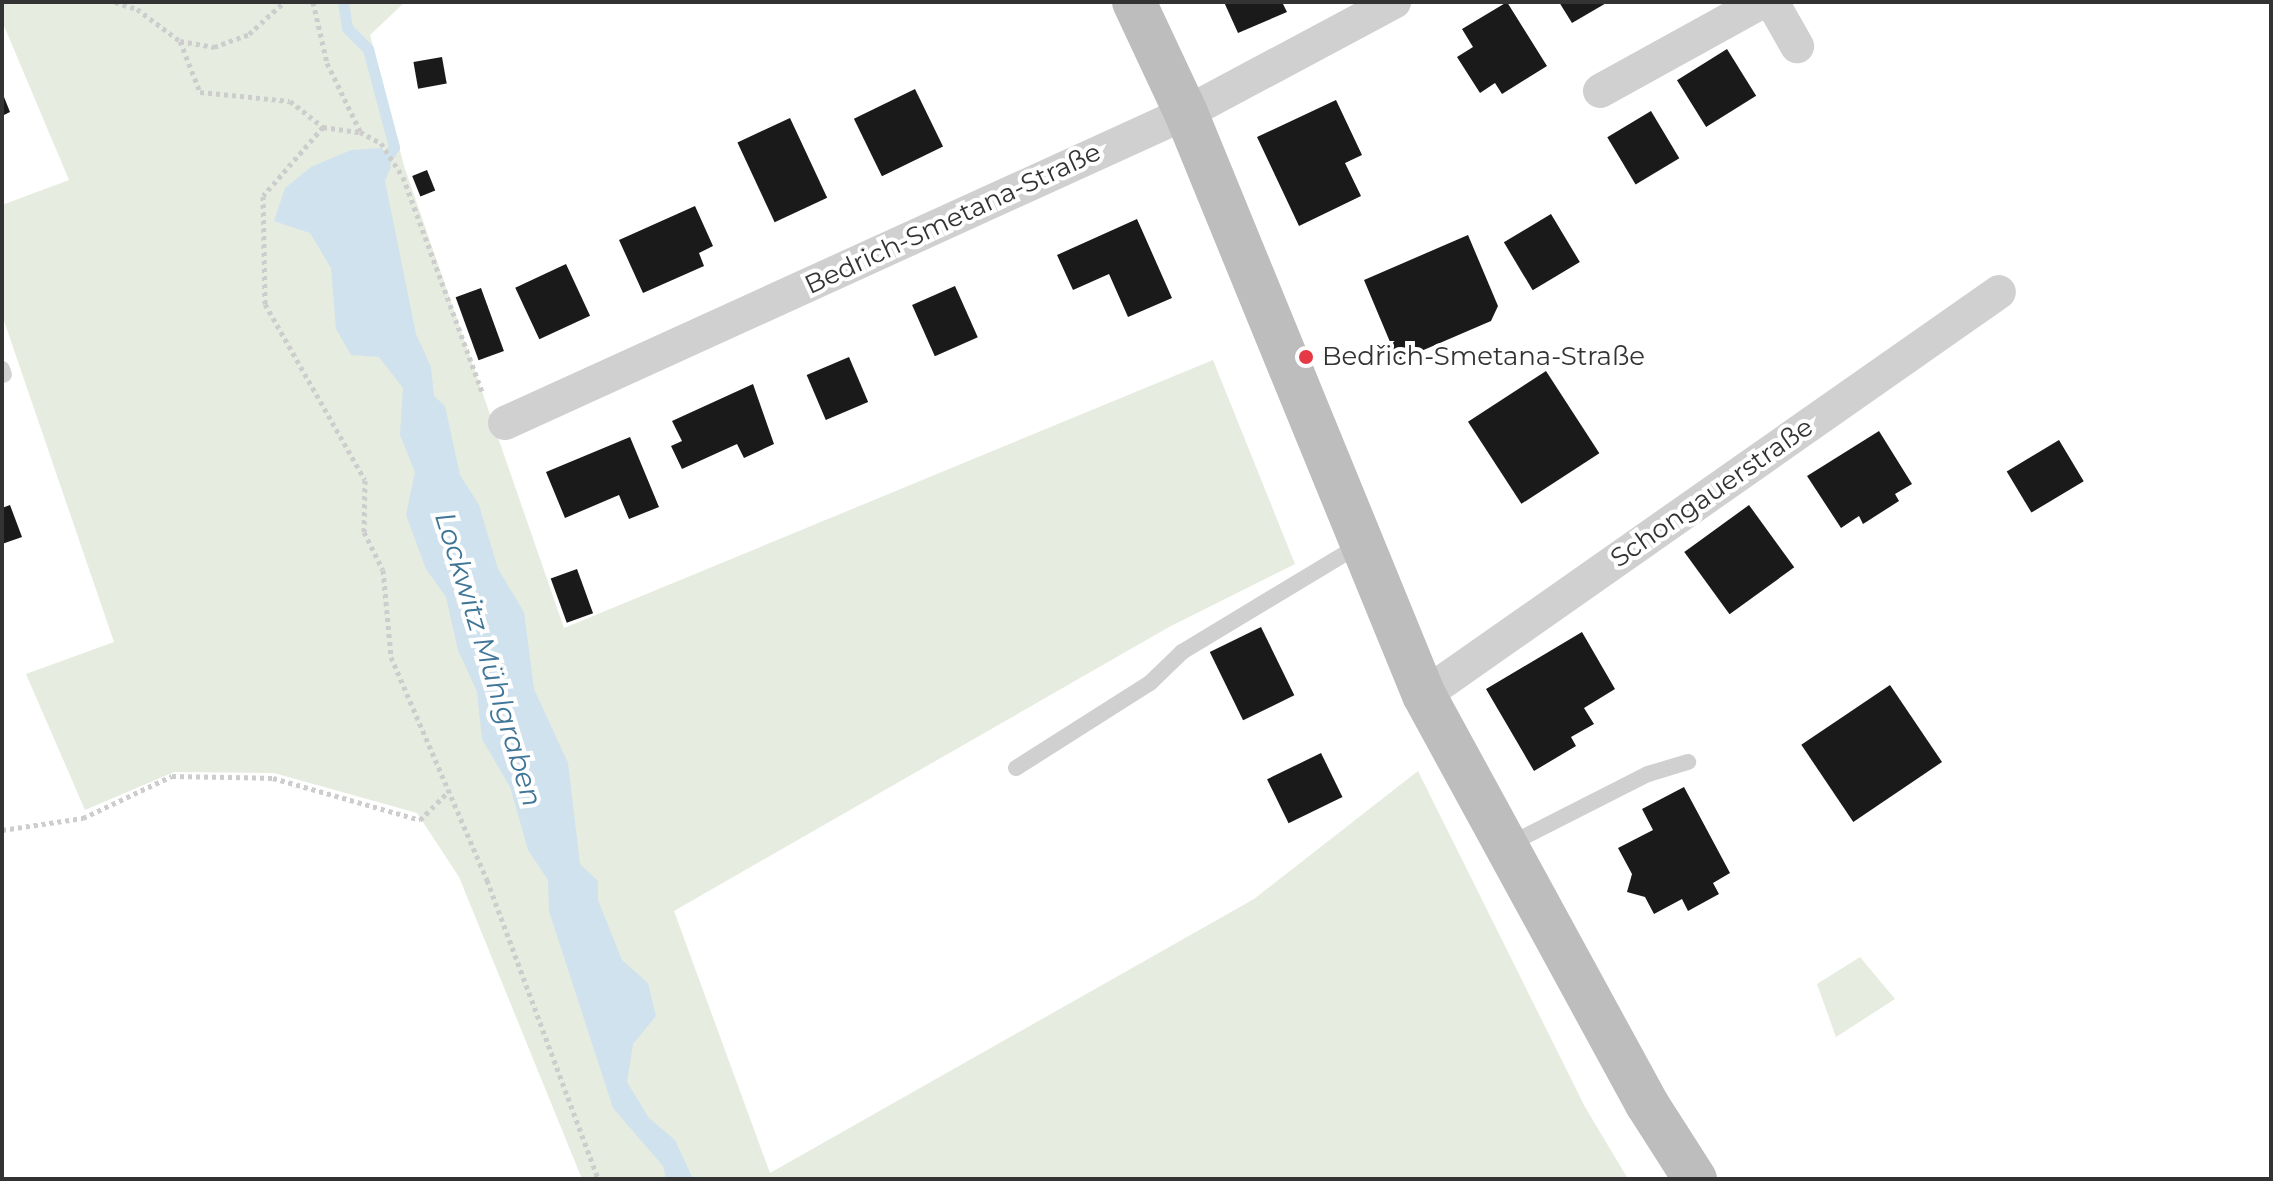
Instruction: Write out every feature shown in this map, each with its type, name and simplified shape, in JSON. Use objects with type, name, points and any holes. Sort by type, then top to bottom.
[{"type":"street","points":[[1134,2],[1186,113],[1424,695],[1647,1104],[1694,1178]]},
{"type":"street","name":"Bedrich-Smetana-Straße","points":[[505,423],[1186,113],[1394,2]]},
{"type":"street","points":[[1600,91],[1761,2]]},
{"type":"street","points":[[1772,2],[1797,46]]},
{"type":"street","name":"Schongauerstraße","points":[[1424,695],[1999,292]]},
{"type":"lane","points":[[1016,768],[1150,683],[1182,652],[1362,543]]},
{"type":"lane","points":[[1507,846],[1648,774],[1688,762]]},
{"type":"path","points":[[115,2],[137,9],[180,41],[214,47],[249,34],[284,2]]},
{"type":"path","points":[[313,2],[327,63],[360,132]]},
{"type":"path","points":[[180,41],[200,92],[290,101],[323,127],[360,132],[381,143],[394,169],[403,177],[478,388],[505,423]]},
{"type":"path","points":[[323,127],[263,196],[265,304],[365,480],[364,532],[383,570],[391,657],[450,790],[598,1179]]},
{"type":"path","points":[[2,830],[83,818],[172,776],[273,778],[420,820],[450,790]]},
{"type":"shaded area","points":[[2,2],[405,2],[370,35],[404,166],[564,628],[1213,360],[1295,564],[1169,627],[674,911],[770,1173],[1254,899],[1418,771],[1585,1107],[1628,1179],[582,1179],[459,877],[417,813],[274,773],[174,772],[85,810],[26,674],[114,642],[2,315],[2,205],[69,180],[2,21]]},
{"type":"shaded area","points":[[1860,957],[1895,999],[1836,1037],[1817,984]]},
{"type":"water","points":[[382,148],[391,167],[385,181],[416,334],[431,367],[434,396],[445,406],[460,475],[479,505],[498,569],[524,612],[534,689],[568,763],[580,864],[598,881],[598,900],[622,960],[648,983],[656,1016],[633,1044],[627,1082],[649,1118],[675,1140],[693,1179],[666,1179],[663,1166],[613,1108],[549,911],[548,880],[528,850],[510,787],[482,739],[477,692],[458,650],[446,597],[426,569],[406,515],[415,472],[400,435],[403,388],[379,357],[351,355],[336,329],[331,268],[310,233],[274,221],[285,188],[311,167],[351,150]]},
{"type":"building","points":[[1224,2],[1282,2],[1287,12],[1238,33]]},
{"type":"building","points":[[1507,2],[1547,66],[1502,94],[1495,83],[1480,93],[1457,57],[1473,47],[1462,29]]},
{"type":"building","points":[[1559,2],[1608,2],[1572,23]]},
{"type":"building","points":[[1727,49],[1756,96],[1706,127],[1677,80]]},
{"type":"building","points":[[442,57],[447,84],[418,89],[413,62]]},
{"type":"building","points":[[915,89],[943,147],[882,176],[854,119]]},
{"type":"building","points":[[2,92],[10,112],[2,116]]},
{"type":"building","points":[[1336,100],[1362,155],[1345,163],[1361,196],[1299,226],[1257,137]]},
{"type":"building","points":[[1651,111],[1679,158],[1636,184],[1607,137]]},
{"type":"building","points":[[790,118],[827,198],[775,222],[737,143]]},
{"type":"building","points":[[427,170],[435,190],[420,196],[412,176]]},
{"type":"building","points":[[695,206],[713,246],[699,253],[704,266],[643,293],[619,240]]},
{"type":"building","points":[[1551,214],[1580,262],[1533,290],[1504,242]]},
{"type":"building","points":[[1137,219],[1172,298],[1128,317],[1109,274],[1073,290],[1057,255]]},
{"type":"building","points":[[1468,235],[1498,306],[1491,321],[1398,361],[1364,280]]},
{"type":"building","points":[[566,264],[590,316],[539,339],[515,288]]},
{"type":"building","points":[[955,286],[978,337],[935,356],[912,305]]},
{"type":"building","points":[[481,288],[504,351],[479,360],[456,297]]},
{"type":"building","points":[[849,357],[868,402],[826,420],[807,375]]},
{"type":"building","points":[[1546,371],[1599,453],[1521,504],[1468,422]]},
{"type":"building","points":[[753,384],[774,444],[744,458],[737,444],[682,469],[671,446],[682,441],[672,421]]},
{"type":"building","points":[[1879,431],[1912,484],[1895,494],[1899,501],[1863,524],[1859,516],[1841,528],[1807,476]]},
{"type":"building","points":[[630,437],[659,507],[629,519],[619,495],[565,518],[546,472]]},
{"type":"building","points":[[2059,440],[2084,481],[2031,513],[2007,471]]},
{"type":"building","points":[[10,505],[22,537],[2,544],[2,508]]},
{"type":"building","points":[[1749,505],[1794,567],[1730,614],[1684,552]]},
{"type":"building","points":[[577,569],[593,613],[567,623],[551,579]]},
{"type":"building","points":[[1261,627],[1294,695],[1243,720],[1210,652]]},
{"type":"building","points":[[1582,632],[1615,689],[1584,708],[1594,724],[1571,737],[1576,746],[1534,771],[1486,689]]},
{"type":"building","points":[[1890,685],[1942,762],[1853,822],[1801,745]]},
{"type":"building","points":[[1321,753],[1342,797],[1289,823],[1267,779]]},
{"type":"building","points":[[1684,787],[1730,873],[1713,883],[1719,894],[1688,911],[1682,899],[1654,914],[1645,897],[1627,892],[1632,874],[1618,848],[1653,830],[1642,809]]},
{"type":"waterway","name":"Lockwitz Mühlgraben","points":[[343,2],[347,28],[368,49],[394,147],[380,168]]},
{"type":"place","name":"Bedřich-Smetana-Straße","points":[[1306,357]]}]
